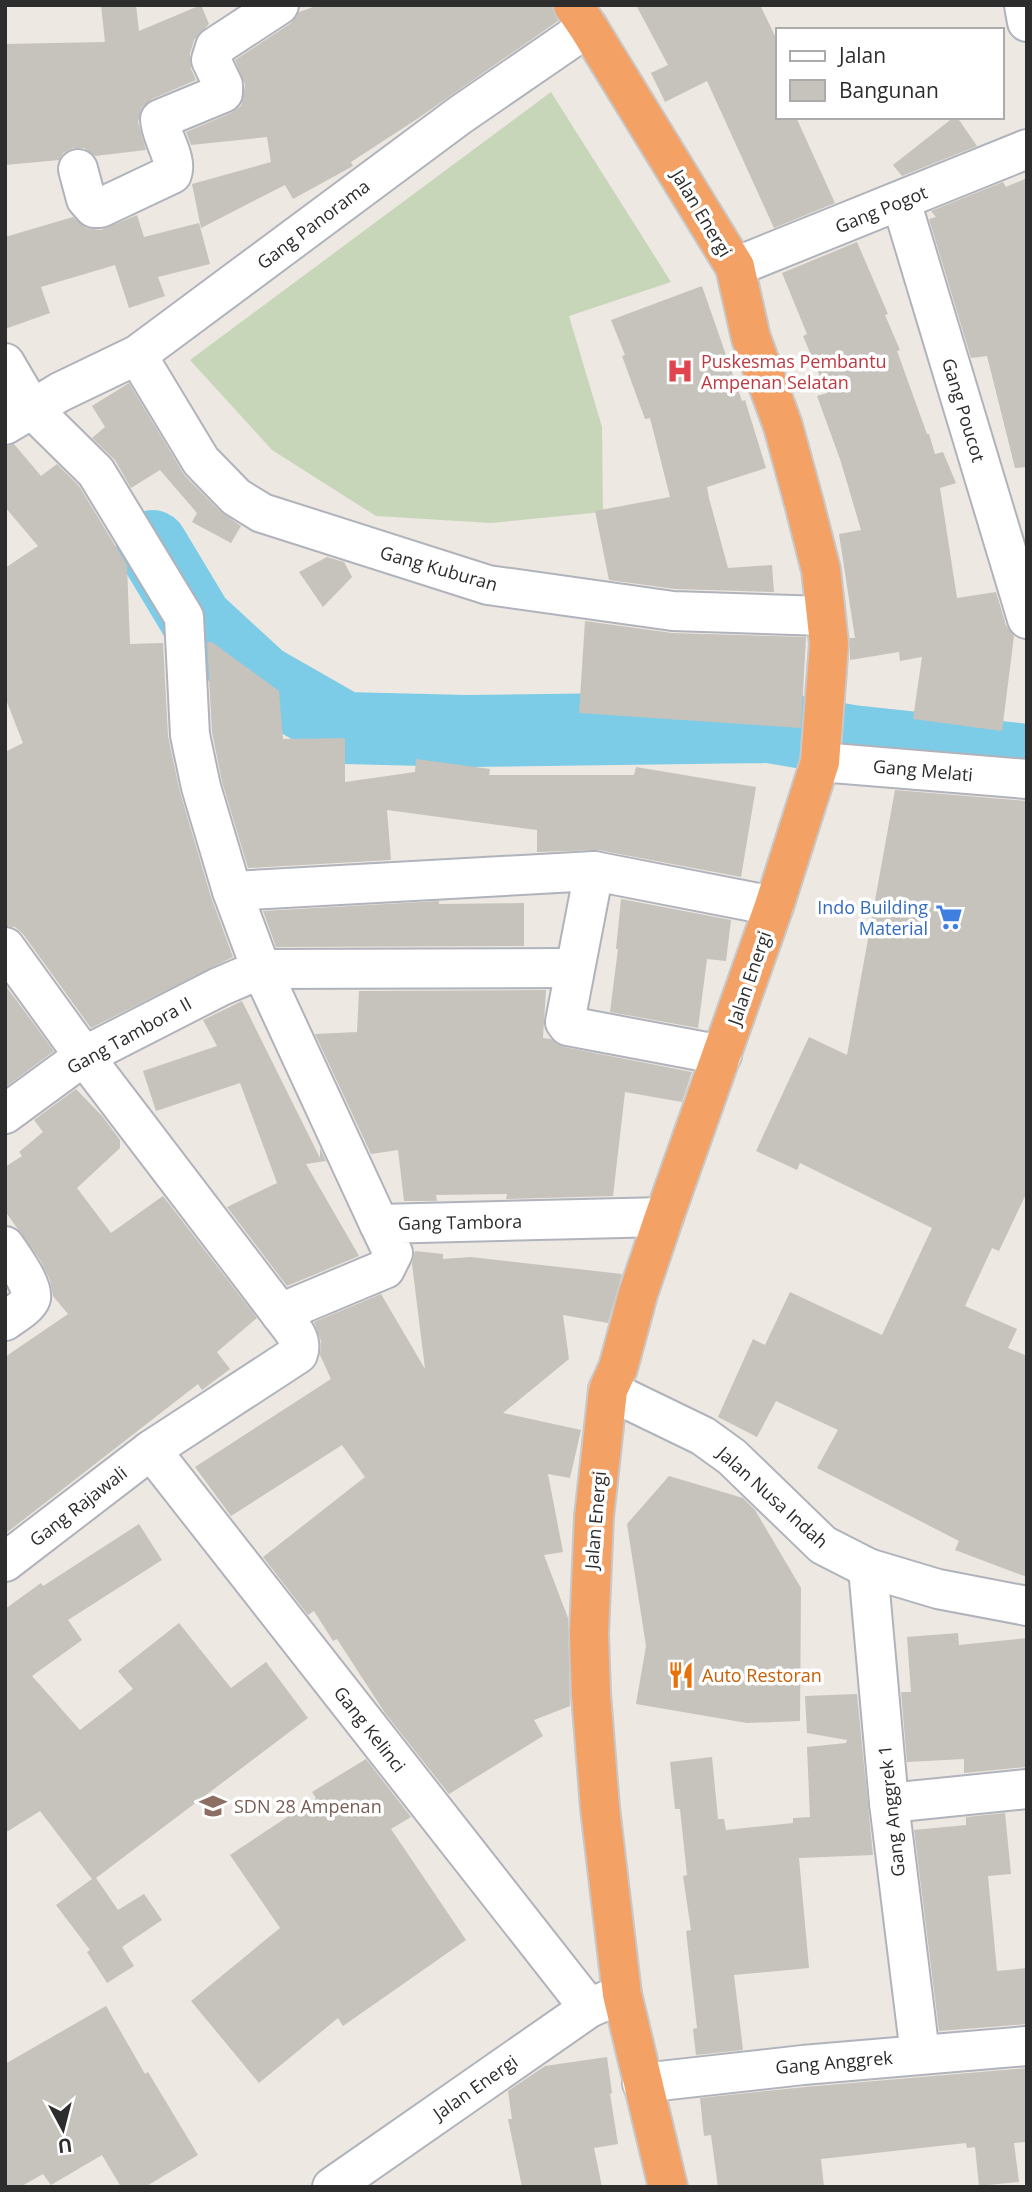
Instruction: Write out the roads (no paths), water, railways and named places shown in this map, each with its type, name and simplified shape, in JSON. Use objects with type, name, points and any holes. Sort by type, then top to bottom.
[{"type":"highway","name":"Jalan Energi","points":[[580,16],[735,267],[751,338],[783,426],[821,570],[829,644],[820,758],[774,906],[664,1217],[638,1294],[618,1368],[608,1390],[594,1517],[589,1634],[605,2001],[642,2083],[668,2187]]},
{"type":"street","points":[[78,169],[86,199],[94,208],[100,208],[172,174],[174,166],[159,119],[223,93],[223,85],[211,60],[215,47],[279,5]]},
{"type":"street","points":[[1024,5],[1027,22]]},
{"type":"street","name":"Gang Panorama","points":[[32,409],[137,355],[460,115],[580,16]]},
{"type":"street","name":"Gang Pogot","points":[[735,267],[1027,149]]},
{"type":"street","name":"Gang Poucot","points":[[901,201],[1027,620]]},
{"type":"street","name":"Gang Kuburan","points":[[137,355],[201,461],[236,497],[261,513],[488,585],[674,611],[824,615]]},
{"type":"street","points":[[5,363],[32,409],[96,472],[184,617],[190,735],[201,787],[232,891],[261,970],[379,1224]]},
{"type":"street","name":"Gang Melati","points":[[820,758],[1027,779]]},
{"type":"street","points":[[232,891],[594,871],[774,906]]},
{"type":"street","points":[[594,871],[565,1017],[568,1026],[722,1055]]},
{"type":"street","points":[[5,947],[84,1056],[280,1313]]},
{"type":"street","points":[[261,970],[574,968]]},
{"type":"street","name":"Gang Tambora II","points":[[5,1114],[84,1056],[219,987],[261,970]]},
{"type":"street","name":"Gang Tambora","points":[[280,1313],[386,1269],[393,1253],[379,1224],[664,1217]]},
{"type":"street","points":[[5,1246],[30,1287],[31,1297],[27,1304],[5,1321]]},
{"type":"street","name":"Gang Rajawali","points":[[5,1562],[151,1450],[298,1354],[299,1339],[280,1313]]},
{"type":"street","name":"Jalan Nusa Indah","points":[[608,1390],[703,1436],[732,1457],[823,1545],[868,1568],[938,1589],[1027,1606]]},
{"type":"street","name":"Gang Kelinci","points":[[151,1450],[605,2001]]},
{"type":"street","name":"Gang Anggrek 1","points":[[868,1568],[889,1803],[920,2054]]},
{"type":"street","points":[[889,1803],[1027,1789]]},
{"type":"street","name":"Jalan Energi","points":[[332,2187],[605,2001]]},
{"type":"street","name":"Gang Anggrek","points":[[642,2083],[803,2064],[1027,2046]]},
{"type":"waterway","points":[[152,546],[197,621],[261,680],[345,728],[466,731],[769,727],[852,741],[1027,760]]},
{"type":"place","name":"Puskesmas Pembantu Ampenan Selatan","points":[[680,371]]},
{"type":"place","name":"Indo Building Material","points":[[949,917]]},
{"type":"place","name":"Auto Restoran","points":[[681,1675]]},
{"type":"place","name":"SDN 28 Ampenan","points":[[213,1806]]}]
